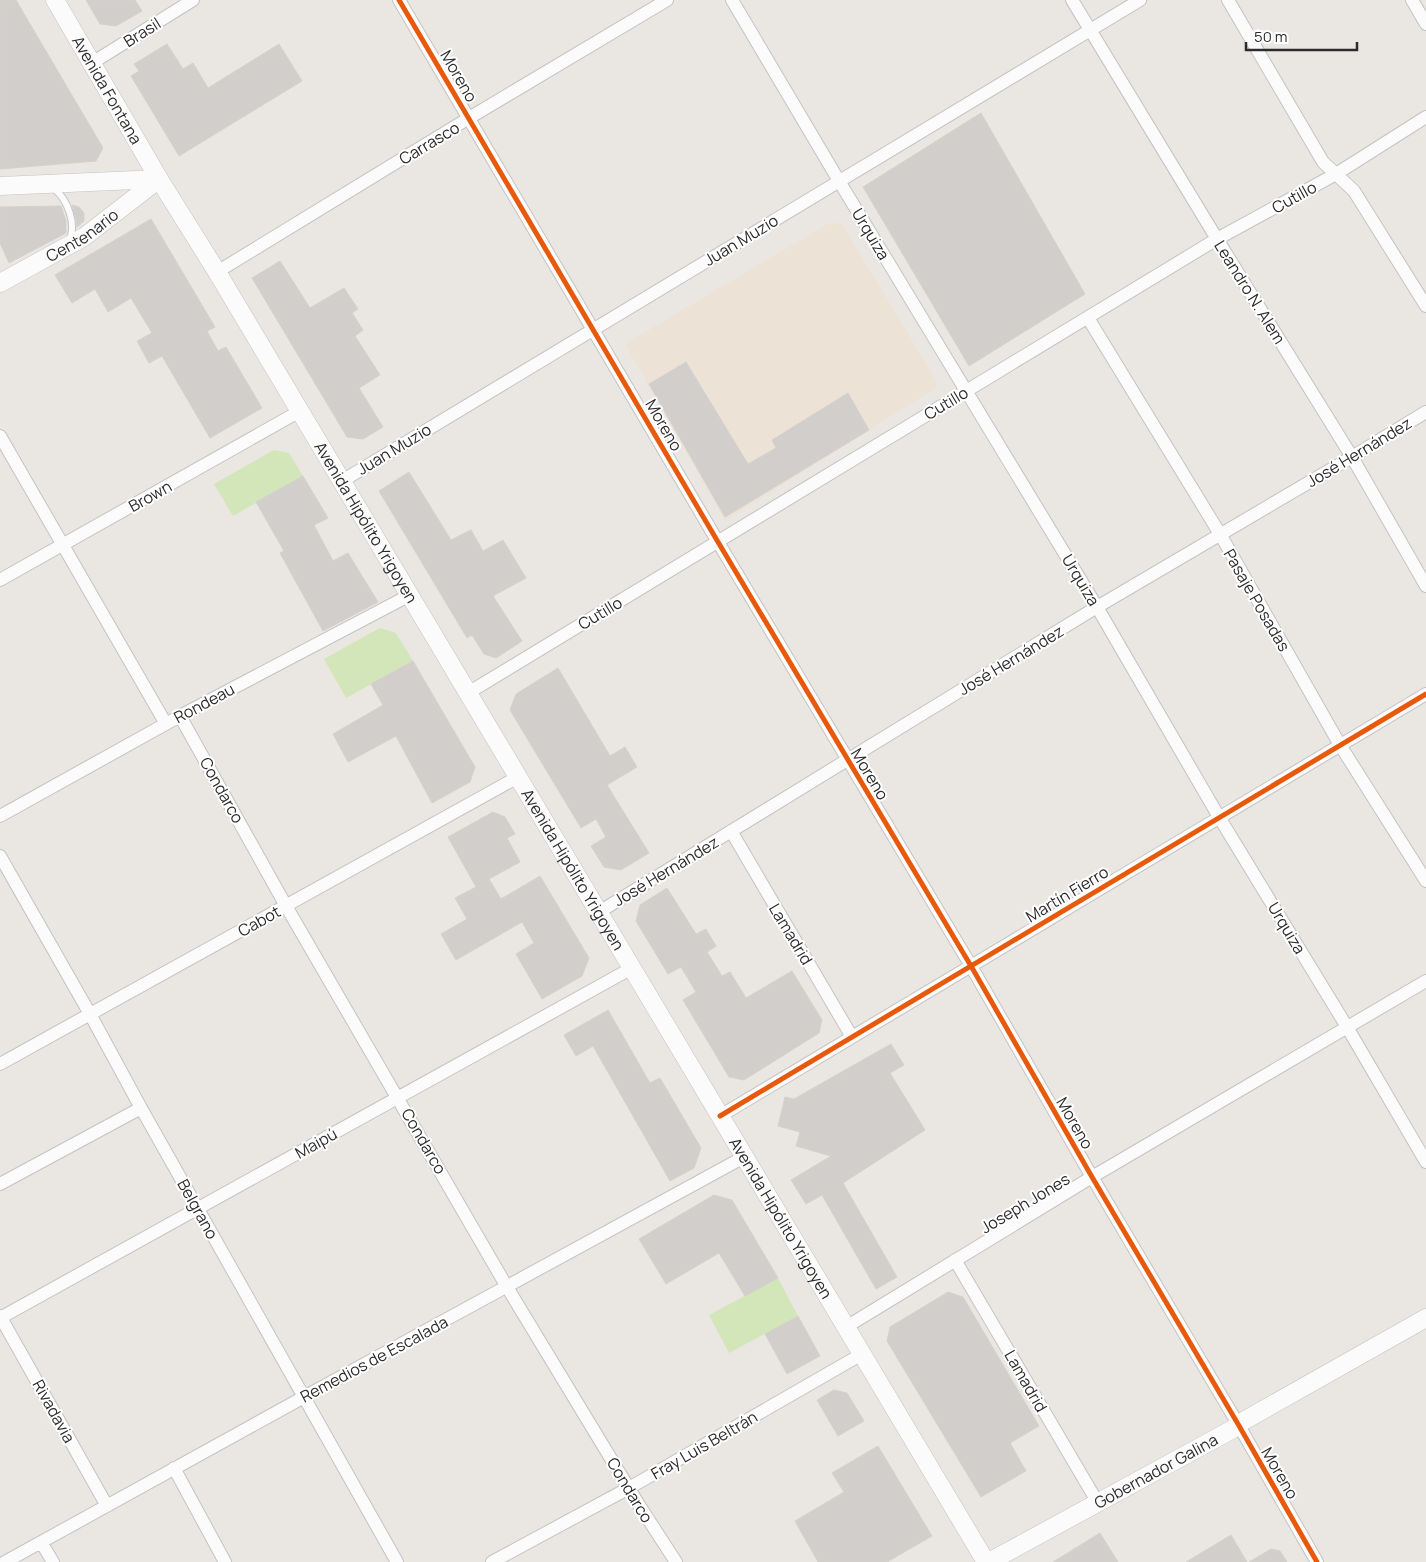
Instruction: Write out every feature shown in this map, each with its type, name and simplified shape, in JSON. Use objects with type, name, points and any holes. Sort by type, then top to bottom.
[{"type":"main road","name":"Avenida Fontana","points":[[55,0],[159,179]]},
{"type":"main road","points":[[0,186],[159,179]]},
{"type":"main road","name":"Centenario","points":[[0,283],[65,249],[104,223],[159,179]]},
{"type":"main road","name":"Avenida Hipólito Yrigoyen","points":[[159,179],[217,272],[744,1157],[988,1562]]},
{"type":"main road","name":"Gobernador Galina","points":[[988,1562],[1233,1429],[1238,1424],[1426,1318]]},
{"type":"street","name":"Brasil","points":[[92,63],[192,0]]},
{"type":"street","name":"Moreno","points":[[399,0],[847,760],[971,966],[1238,1424],[1316,1562]]},
{"type":"street","name":"Carrasco","points":[[217,272],[667,0]]},
{"type":"street","name":"Urquiza","points":[[732,0],[839,181],[1097,607],[1219,817],[1347,1027],[1426,1162]]},
{"type":"street","name":"Leandro N. Alem","points":[[1072,0],[1352,457],[1426,586]]},
{"type":"street","name":"Juan Muzio","points":[[342,481],[1140,0]]},
{"type":"street","points":[[1228,0],[1323,162],[1354,191],[1426,306]]},
{"type":"street","points":[[1412,0],[1426,24]]},
{"type":"street","name":"Cutillo","points":[[468,693],[1217,239],[1336,174],[1426,117]]},
{"type":"street","name":"Pasaje Posadas","points":[[1088,318],[1220,534],[1340,745],[1426,881]]},
{"type":"street","name":"Brown","points":[[0,580],[300,412]]},
{"type":"street","name":"José Hernández","points":[[599,912],[1097,607],[1426,412]]},
{"type":"street","points":[[0,436],[166,724]]},
{"type":"street","name":"Rondeau","points":[[0,816],[180,716],[410,594]]},
{"type":"street","name":"Martín Fierro","points":[[720,1116],[1426,694]]},
{"type":"street","name":"Condarco","points":[[180,716],[286,906],[507,1287],[676,1562]]},
{"type":"street","name":"Cabot","points":[[0,1064],[518,777]]},
{"type":"street","name":"Lamadrid","points":[[731,832],[852,1037]]},
{"type":"street","name":"Belgrano","points":[[0,856],[397,1562]]},
{"type":"street","name":"Maipú","points":[[0,1317],[632,968]]},
{"type":"street","name":"Joseph Jones","points":[[846,1327],[1092,1176],[1426,981]]},
{"type":"street","points":[[0,1184],[142,1108]]},
{"type":"street","name":"Remedios de Escalada","points":[[5,1562],[304,1396],[744,1157]]},
{"type":"street","name":"Lamadrid","points":[[955,1260],[1098,1503]]},
{"type":"street","name":"Rivadavia","points":[[0,1317],[107,1506]]},
{"type":"street","name":"Fray Luis Beltrán","points":[[492,1562],[629,1488],[862,1354]]},
{"type":"street","points":[[174,1468],[225,1562]]},
{"type":"street","points":[[41,1542],[53,1562]]},
{"type":"lane","points":[[48,184],[60,193],[66,202],[73,225],[71,239],[65,249]]},
{"type":"shaded area","points":[[829,223],[842,224],[937,382],[936,388],[725,521],[625,344]]},
{"type":"green space","points":[[274,450],[289,453],[303,476],[233,516],[214,484]]},
{"type":"green space","points":[[380,628],[396,633],[413,661],[346,698],[324,659]]},
{"type":"green space","points":[[778,1278],[798,1316],[729,1353],[709,1315]]},
{"type":"building","points":[[0,0],[16,0],[103,148],[96,161],[0,169]]},
{"type":"building","points":[[86,0],[135,0],[142,11],[116,26],[100,24]]},
{"type":"building","points":[[167,44],[183,69],[193,63],[208,88],[279,44],[302,81],[179,156],[131,76],[139,71],[134,64]]},
{"type":"building","points":[[981,113],[1085,294],[969,366],[863,187]]},
{"type":"building","points":[[72,205],[79,207],[84,213],[84,221],[77,227],[76,219]]},
{"type":"building","points":[[61,206],[66,221],[66,233],[9,263],[0,243],[0,207]]},
{"type":"building","points":[[151,219],[215,327],[207,331],[218,351],[226,347],[262,408],[210,438],[162,356],[149,363],[137,341],[152,333],[131,298],[108,312],[95,289],[72,303],[55,275]]},
{"type":"building","points":[[280,261],[310,308],[344,288],[358,309],[352,313],[363,330],[355,336],[380,375],[359,388],[383,427],[363,439],[347,437],[252,278]]},
{"type":"building","points":[[686,362],[748,464],[776,448],[772,440],[848,393],[869,430],[725,517],[649,384]]},
{"type":"building","points":[[409,472],[451,540],[471,530],[483,551],[503,540],[526,578],[493,596],[522,641],[496,658],[484,654],[472,635],[467,638],[379,491]]},
{"type":"building","points":[[303,476],[328,518],[314,525],[333,561],[348,553],[378,602],[323,631],[280,553],[284,551],[256,502]]},
{"type":"building","points":[[413,661],[475,767],[470,782],[432,803],[396,736],[348,762],[333,734],[383,705],[371,684]]},
{"type":"building","points":[[558,668],[610,756],[625,747],[637,767],[607,785],[649,853],[621,870],[604,867],[591,846],[606,837],[596,819],[581,828],[510,710],[516,694]]},
{"type":"building","points":[[493,812],[505,817],[515,834],[507,838],[520,862],[489,879],[501,899],[540,876],[589,958],[582,976],[542,999],[516,954],[534,943],[522,922],[456,960],[441,934],[467,919],[455,898],[476,887],[448,837]]},
{"type":"building","points":[[667,888],[696,934],[706,929],[716,946],[707,952],[722,976],[730,972],[746,998],[792,971],[822,1020],[819,1033],[744,1080],[729,1077],[683,1000],[696,992],[681,967],[668,974],[636,921],[640,905]]},
{"type":"building","points":[[608,1010],[650,1083],[660,1078],[701,1148],[694,1168],[670,1181],[593,1046],[576,1056],[564,1035]]},
{"type":"building","points":[[891,1044],[904,1065],[890,1073],[925,1130],[843,1183],[897,1277],[876,1289],[822,1195],[806,1204],[791,1180],[831,1156],[796,1146],[800,1132],[778,1126],[785,1097],[794,1099]]},
{"type":"building","points":[[714,1195],[732,1200],[778,1278],[745,1296],[719,1253],[666,1284],[639,1239]]},
{"type":"building","points":[[948,1292],[963,1297],[1039,1426],[1010,1443],[1026,1471],[981,1497],[887,1341],[890,1327]]},
{"type":"building","points":[[798,1316],[820,1356],[787,1374],[765,1334]]},
{"type":"building","points":[[834,1390],[847,1393],[864,1421],[838,1436],[817,1400]]},
{"type":"building","points":[[878,1446],[932,1536],[887,1562],[818,1562],[795,1521],[844,1492],[832,1473]]},
{"type":"building","points":[[1100,1533],[1118,1562],[1053,1562]]},
{"type":"building","points":[[1231,1535],[1247,1562],[1186,1562]]},
{"type":"building","points":[[1271,1549],[1280,1551],[1287,1562],[1249,1562]]},
{"type":"cycle path","points":[[399,0],[718,542],[971,966],[1317,1562]]},
{"type":"cycle path","points":[[720,1116],[1426,694]]}]
